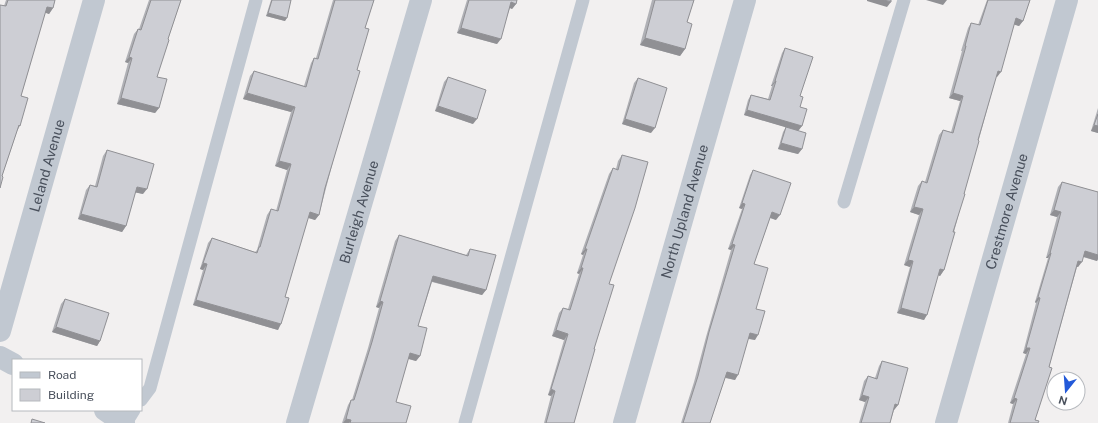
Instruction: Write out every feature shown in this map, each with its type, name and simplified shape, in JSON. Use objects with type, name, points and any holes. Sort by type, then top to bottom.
[{"type":"street","name":"Leland Avenue","points":[[0,331],[94,0]]},
{"type":"street","name":"Burleigh Avenue","points":[[298,423],[421,0]]},
{"type":"street","name":"North Upland Avenue","points":[[624,423],[745,0]]},
{"type":"street","name":"Crestmore Avenue","points":[[946,423],[1067,0]]},
{"type":"street","points":[[0,357],[12,363]]},
{"type":"street","points":[[107,411],[125,423]]},
{"type":"lane","points":[[142,399],[150,388],[256,0]]},
{"type":"lane","points":[[465,423],[583,0]]},
{"type":"lane","points":[[844,202],[904,0]]},
{"type":"lane","points":[[125,423],[133,411]]},
{"type":"building","points":[[8,0],[55,0],[53,8],[47,7],[21,96],[28,98],[20,126],[19,125],[2,176],[0,188],[0,5],[6,6]]},
{"type":"building","points":[[151,0],[181,0],[157,77],[167,79],[159,108],[121,98],[132,58],[129,57],[138,29],[141,30]]},
{"type":"building","points":[[272,0],[291,0],[287,18],[268,13]]},
{"type":"building","points":[[335,0],[374,0],[365,28],[369,29],[357,70],[360,71],[325,188],[319,215],[310,212],[285,297],[289,298],[281,324],[196,300],[207,264],[203,263],[212,238],[257,253],[271,209],[278,211],[291,164],[279,161],[295,107],[247,93],[254,71],[306,87],[314,58],[318,59]]},
{"type":"building","points":[[469,0],[517,0],[516,4],[511,2],[501,39],[461,28]]},
{"type":"building","points":[[655,0],[694,0],[687,22],[692,24],[685,49],[645,38]]},
{"type":"building","points":[[988,0],[1030,0],[1023,21],[1016,18],[1001,72],[998,71],[978,140],[979,141],[965,194],[953,232],[955,232],[944,270],[940,269],[927,315],[901,308],[913,261],[908,260],[923,209],[914,207],[922,181],[927,183],[943,130],[953,133],[963,96],[953,93],[971,23],[980,25]]},
{"type":"building","points":[[785,48],[813,57],[800,96],[803,97],[800,107],[807,109],[802,126],[747,110],[751,95],[770,100]]},
{"type":"building","points":[[448,77],[486,90],[477,119],[438,106]]},
{"type":"building","points":[[638,78],[667,88],[655,128],[625,119]]},
{"type":"building","points":[[1098,114],[1098,126],[1094,125]]},
{"type":"building","points":[[786,127],[806,133],[802,149],[781,143]]},
{"type":"building","points":[[107,150],[154,164],[147,189],[137,187],[126,226],[81,214],[90,185],[97,187]]},
{"type":"building","points":[[622,155],[648,162],[635,208],[609,284],[614,285],[594,349],[574,423],[546,423],[555,391],[551,389],[568,334],[556,330],[563,308],[570,310],[583,268],[581,268],[587,249],[585,249],[613,168],[618,170]]},
{"type":"building","points":[[753,170],[791,183],[780,215],[772,212],[754,264],[768,268],[756,309],[765,311],[758,335],[750,333],[738,375],[727,372],[710,423],[683,423],[698,376],[709,332],[735,245],[732,244],[745,204],[742,203]]},
{"type":"building","points":[[1062,182],[1098,192],[1098,255],[1085,251],[1082,262],[1078,261],[1049,367],[1052,368],[1051,371],[1046,371],[1046,386],[1035,420],[1039,421],[1038,423],[1010,423],[1017,399],[1014,398],[1030,348],[1026,348],[1040,298],[1038,297],[1061,212],[1054,210]]},
{"type":"building","points":[[399,235],[468,256],[470,249],[496,255],[486,290],[433,276],[418,326],[427,328],[420,356],[410,353],[396,402],[411,406],[406,423],[350,423],[351,420],[346,419],[351,400],[354,400],[372,342],[383,302],[380,301]]},
{"type":"building","points":[[65,299],[109,313],[100,341],[56,327]]},
{"type":"building","points":[[882,361],[908,368],[898,405],[895,404],[890,423],[861,423],[869,397],[862,395],[868,376],[877,379]]},
{"type":"building","points":[[32,419],[45,423],[31,423]]}]
